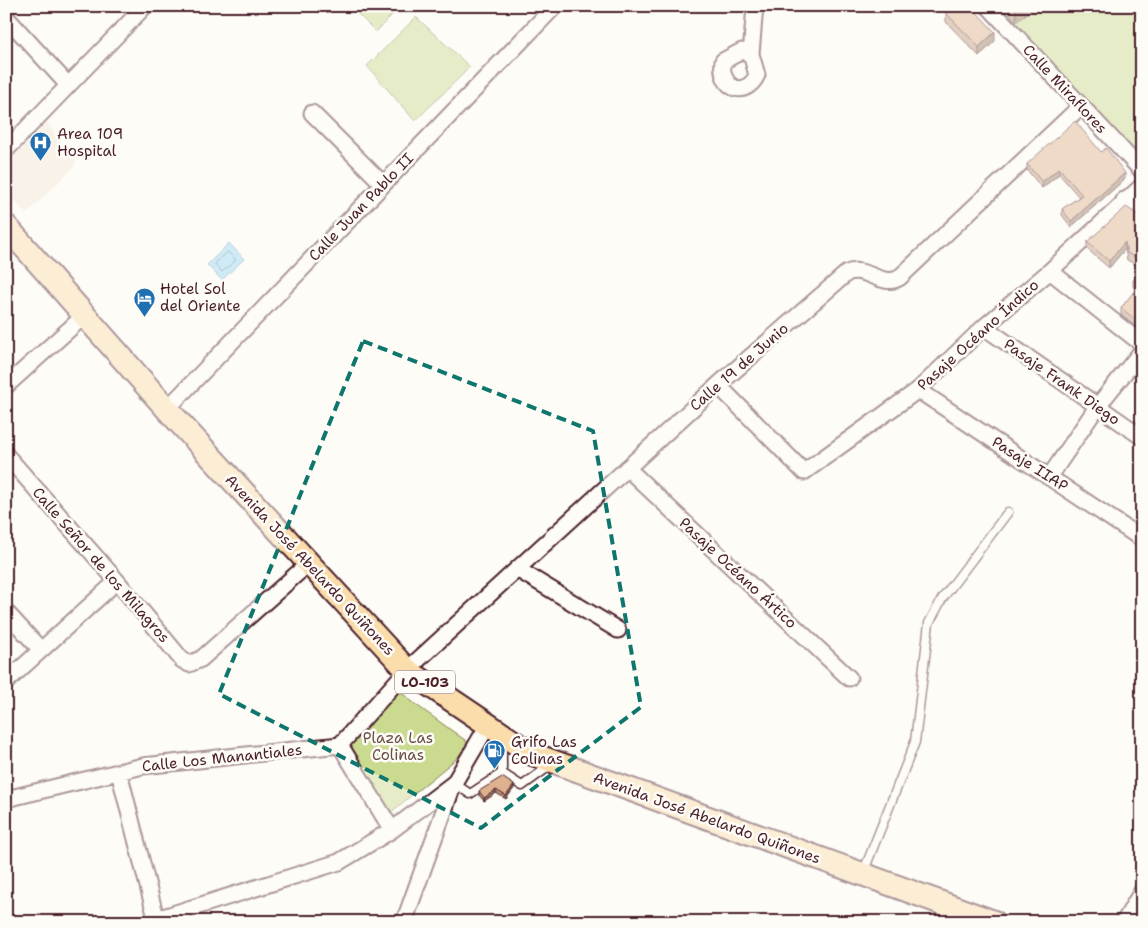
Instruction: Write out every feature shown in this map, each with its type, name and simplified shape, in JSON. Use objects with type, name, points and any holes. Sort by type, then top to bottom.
[{"type":"main road","name":"Avenida José Abelardo Quiñones","points":[[6,226],[167,409],[407,670],[530,753],[994,922]]},
{"type":"street","name":"Calle Juan Pablo II","points":[[167,409],[555,6]]},
{"type":"street","points":[[750,54],[755,6]]},
{"type":"street","name":"Calle Miraflores","points":[[988,6],[1142,171]]},
{"type":"street","points":[[6,150],[141,8]]},
{"type":"street","points":[[6,17],[68,86]]},
{"type":"street","name":"Calle 19 de Junio","points":[[407,670],[626,468],[847,273],[855,270],[890,281],[899,278],[1081,106]]},
{"type":"street","points":[[312,113],[383,184]]},
{"type":"street","name":"Pasaje Océano Índico","points":[[718,385],[804,472],[918,390],[984,327],[1050,271],[1124,200],[1142,186]]},
{"type":"street","points":[[1124,200],[1142,215]]},
{"type":"street","points":[[1050,271],[1142,344]]},
{"type":"street","points":[[6,386],[84,316]]},
{"type":"street","name":"Pasaje Frank Diego","points":[[984,327],[1096,407],[1142,437]]},
{"type":"street","points":[[1050,476],[1096,407],[1142,351]]},
{"type":"street","name":"Pasaje IIAP","points":[[918,390],[1050,476],[1142,539]]},
{"type":"street","name":"Calle Señor de los Milagros","points":[[6,455],[117,581],[182,660],[189,664],[200,660],[308,564]]},
{"type":"street","name":"Pasaje Océano Ártico","points":[[626,468],[849,678]]},
{"type":"street","points":[[517,568],[618,630]]},
{"type":"street","points":[[6,682],[117,581]]},
{"type":"street","points":[[6,612],[41,650]]},
{"type":"street","points":[[392,830],[340,745],[407,670]]},
{"type":"street","points":[[119,772],[153,920],[339,862],[392,830],[454,783],[495,729]]},
{"type":"street","name":"Calle Los Manantiales","points":[[6,799],[143,766],[340,745]]},
{"type":"street","points":[[404,922],[454,783]]},
{"type":"street","points":[[1124,922],[1142,891]]},
{"type":"lane","points":[[862,874],[916,742],[928,623],[942,599],[1008,512]]},
{"type":"lane","points":[[495,729],[502,773],[522,786],[555,762]]},
{"type":"lane","points":[[454,783],[470,794],[502,773]]},
{"type":"highlighted area","points":[[363,341],[593,431],[641,707],[481,828],[219,694]]},
{"type":"shaded area","name":"Area 109 Hospital","points":[[45,119],[63,146],[79,155],[73,168],[26,214],[6,191],[6,156]]},
{"type":"green space","points":[[350,6],[400,6],[376,32]]},
{"type":"green space","points":[[982,6],[1142,6],[1142,172]]},
{"type":"green space","points":[[416,17],[470,67],[415,121],[367,66]]},
{"type":"green space","name":"Plaza Las Colinas","points":[[389,682],[415,704],[469,743],[456,759],[390,813],[341,737]]},
{"type":"water","points":[[229,243],[244,259],[222,280],[207,265]]},
{"type":"building","points":[[952,6],[971,6],[995,32],[979,47],[946,13]]},
{"type":"building","points":[[1013,6],[1021,6],[1016,10]]},
{"type":"building","points":[[1075,121],[1101,152],[1106,148],[1125,173],[1071,221],[1062,209],[1082,195],[1059,168],[1042,182],[1027,164]]},
{"type":"building","points":[[1126,207],[1142,217],[1142,261],[1127,253],[1125,242],[1109,261],[1087,242]]},
{"type":"building","points":[[1142,271],[1142,325],[1121,308],[1139,285],[1133,280]]},
{"type":"building","points":[[502,777],[514,785],[506,796],[496,790],[484,798],[479,791]]},
{"type":"place","name":"Area 109 Hospital","points":[[41,162]]},
{"type":"place","name":"Hotel Sol del Oriente","points":[[144,317]]},
{"type":"place","name":"Grifo Las Colinas","points":[[495,770]]}]
